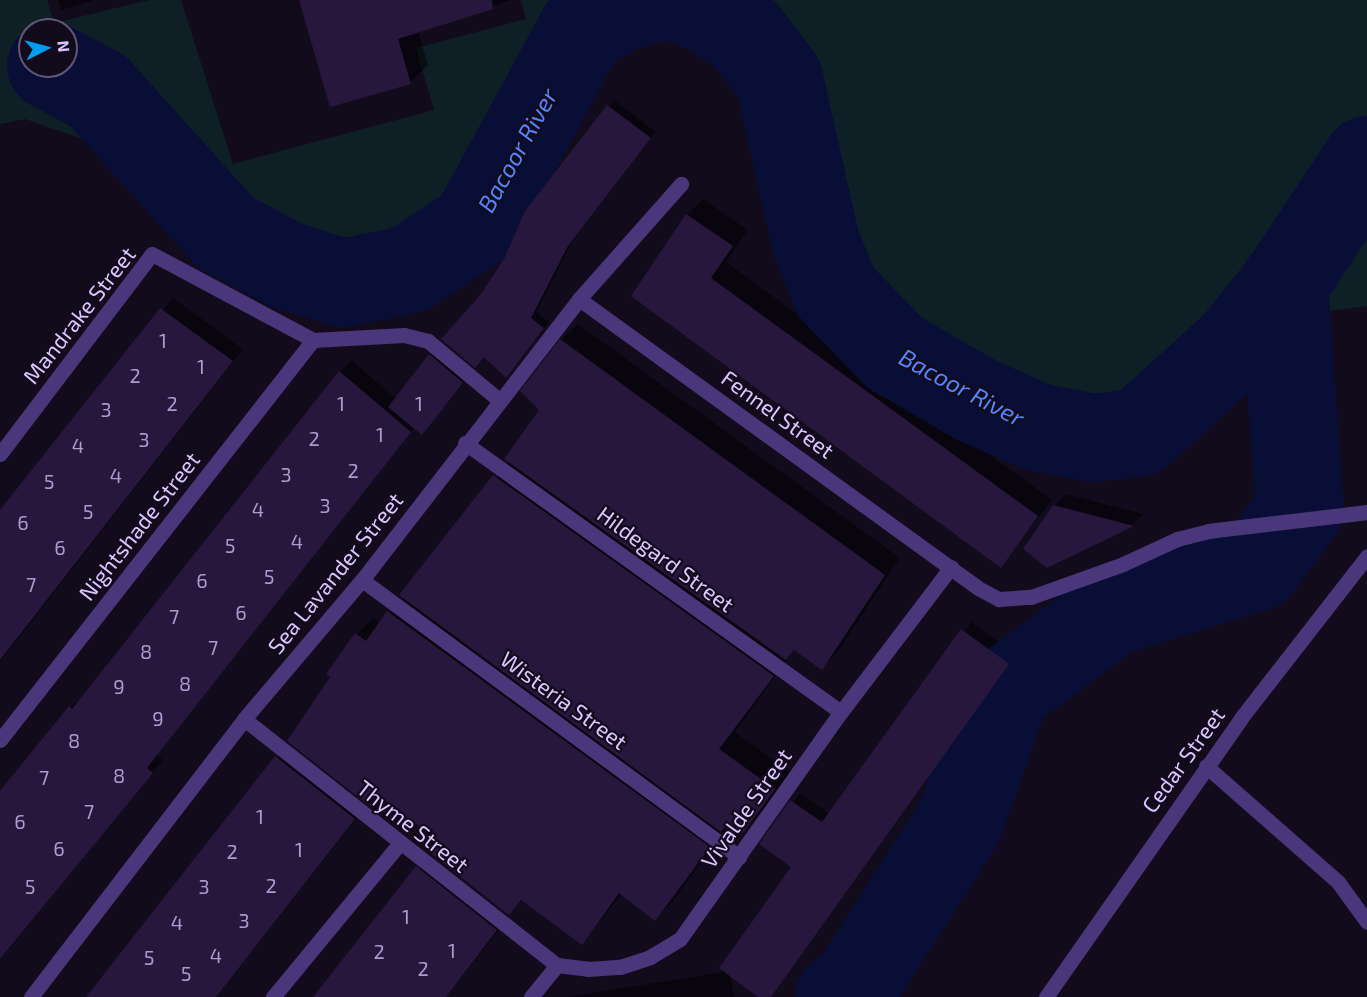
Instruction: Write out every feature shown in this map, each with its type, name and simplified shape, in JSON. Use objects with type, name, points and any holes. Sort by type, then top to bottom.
[{"type":"street","name":"Sea Lavander Street","points":[[31,997],[244,719],[362,580],[465,443],[579,299],[681,184]]},
{"type":"street","name":"Mandrake Street","points":[[0,454],[152,254],[313,340]]},
{"type":"street","name":"Fennel Street","points":[[579,299],[951,567],[999,599],[1031,597],[1123,564],[1177,539],[1263,522],[1359,513]]},
{"type":"street","points":[[313,340],[417,336],[428,341],[499,400]]},
{"type":"street","name":"Nightshade Street","points":[[0,740],[313,340]]},
{"type":"street","name":"Hildegard Street","points":[[465,443],[841,712]]},
{"type":"street","name":"Cedar Street","points":[[1046,997],[1206,766],[1367,556]]},
{"type":"street","name":"Vivalde Street","points":[[557,965],[588,969],[620,967],[650,957],[680,939],[841,712],[951,567]]},
{"type":"street","name":"Wisteria Street","points":[[362,580],[739,857]]},
{"type":"street","name":"Thyme Street","points":[[244,719],[399,844],[557,965]]},
{"type":"street","points":[[1206,766],[1338,882],[1367,922]]},
{"type":"street","points":[[273,997],[399,844]]},
{"type":"street","points":[[531,997],[557,965]]},
{"type":"shaded area","points":[[0,0],[47,0],[52,18],[18,18],[18,78],[78,78],[78,18],[75,18],[149,0],[181,0],[233,164],[434,110],[416,48],[526,19],[521,0],[1367,0],[1367,306],[1291,316],[1242,363],[1189,407],[1133,442],[1073,457],[1020,447],[876,363],[819,312],[794,254],[761,102],[727,46],[694,21],[652,23],[612,46],[480,243],[439,284],[351,309],[266,288],[195,247],[131,180],[80,138],[25,119],[0,124]]},
{"type":"building","points":[[299,0],[492,0],[493,9],[398,39],[411,84],[330,107]]},
{"type":"building","points":[[607,105],[651,138],[568,246],[531,318],[544,328],[506,378],[484,357],[475,368],[441,339],[481,294],[504,259],[525,211]]},
{"type":"building","points":[[686,214],[733,246],[711,278],[1038,516],[1001,568],[631,296]]},
{"type":"building","points":[[160,308],[233,361],[0,660],[0,510]]},
{"type":"building","points":[[560,339],[885,575],[822,670],[794,650],[786,660],[504,459],[539,410],[520,391]]},
{"type":"building","points":[[429,354],[463,383],[422,435],[388,407]]},
{"type":"building","points":[[339,371],[411,432],[147,768],[153,773],[0,959],[0,791],[69,706],[72,709]]},
{"type":"building","points":[[493,475],[774,676],[719,749],[775,789],[743,833],[728,822],[721,832],[399,595]]},
{"type":"building","points":[[1053,505],[1134,526],[1047,568],[1023,549]]},
{"type":"building","points":[[387,611],[710,847],[655,921],[619,893],[582,945],[521,900],[509,915],[428,851],[437,839],[375,794],[367,804],[287,741],[330,677],[326,674],[355,633],[366,641]]},
{"type":"building","points":[[961,629],[1009,664],[771,997],[758,997],[719,968],[791,867],[759,844],[790,800],[822,822]]},
{"type":"building","points":[[275,756],[355,819],[216,997],[86,997]]},
{"type":"building","points":[[416,866],[497,930],[446,997],[313,997]]},
{"type":"waterway","name":"Bacoor River","points":[[74,78],[98,91],[226,233],[286,265],[343,283],[408,270],[475,226],[582,30],[619,8],[648,0]]},
{"type":"waterway","name":"Bacoor River","points":[[682,0],[692,1],[745,34],[779,79],[816,243],[836,292],[895,353],[976,400],[1037,427],[1094,438],[1140,432],[1235,346],[1284,285],[1367,160]]},
{"type":"waterway","points":[[839,997],[855,986],[959,823],[1007,690],[1112,612],[1257,567],[1300,510],[1284,285]]}]
